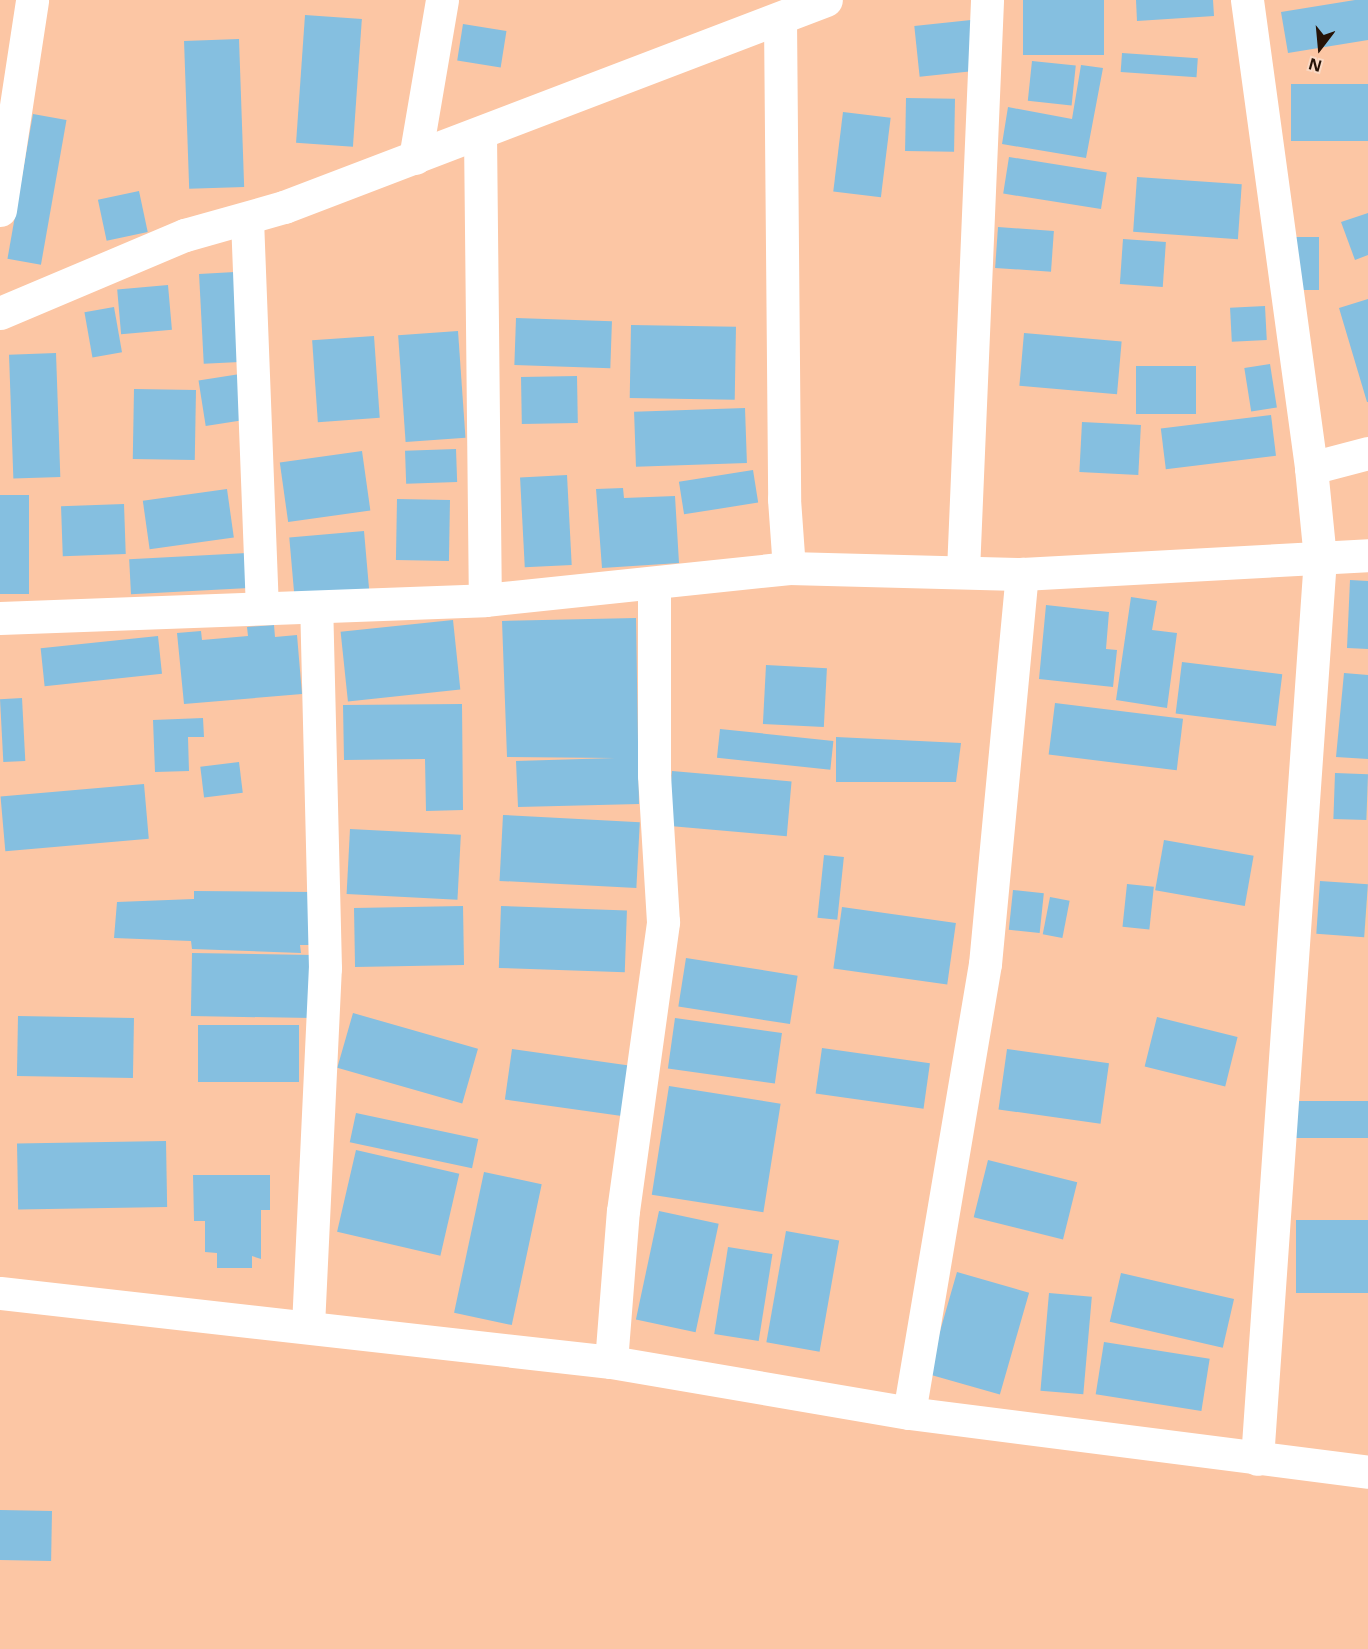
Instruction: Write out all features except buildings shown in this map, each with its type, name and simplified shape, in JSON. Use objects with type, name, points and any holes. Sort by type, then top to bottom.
[{"type":"street","points":[[0,210],[32,0]]},
{"type":"street","points":[[415,158],[442,0]]},
{"type":"street","points":[[0,313],[185,236],[247,219],[415,158],[826,0]]},
{"type":"street","points":[[963,571],[987,0]]},
{"type":"street","points":[[1246,0],[1311,468],[1320,558],[1257,1459]]},
{"type":"street","points":[[780,18],[784,499],[789,568]]},
{"type":"street","points":[[480,134],[485,600]]},
{"type":"street","points":[[247,219],[262,608]]},
{"type":"street","points":[[1311,468],[1368,453]]},
{"type":"street","points":[[0,618],[262,608],[316,609],[485,600],[789,568],[1022,574],[1368,555]]},
{"type":"street","points":[[909,1413],[985,964],[1022,574]]},
{"type":"street","points":[[611,1362],[623,1211],[663,922],[654,775],[654,583]]},
{"type":"street","points":[[308,1326],[325,969],[316,609]]},
{"type":"street","points":[[0,1293],[611,1362],[909,1413],[1368,1472]]}]
